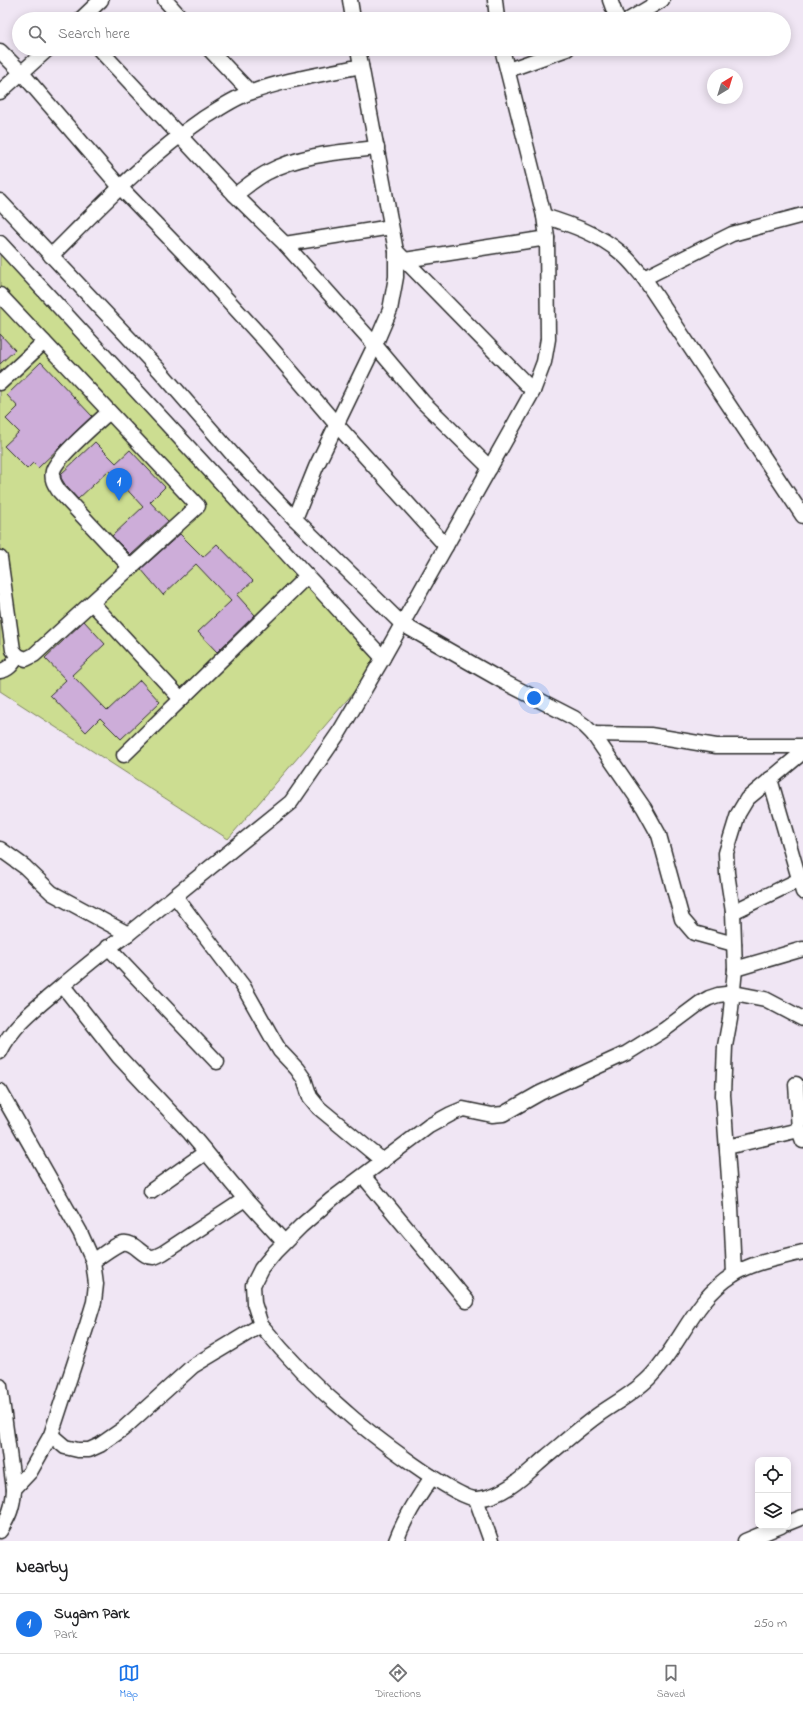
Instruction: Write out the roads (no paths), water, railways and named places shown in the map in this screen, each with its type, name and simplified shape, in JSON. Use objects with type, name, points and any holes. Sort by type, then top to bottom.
[{"type":"street","points":[[89,12],[101,0]]},
{"type":"street","points":[[165,0],[176,12]]},
{"type":"street","points":[[350,0],[352,12]]},
{"type":"street","points":[[495,0],[496,12]]},
{"type":"street","points":[[610,0],[614,12]]},
{"type":"street","points":[[642,12],[662,0]]},
{"type":"street","points":[[0,51],[21,72],[120,187],[203,273],[266,342],[336,424],[446,546]]},
{"type":"street","points":[[0,92],[40,56]]},
{"type":"street","points":[[106,56],[235,195],[285,244],[376,345],[424,402],[490,468]]},
{"type":"street","points":[[216,56],[250,92]]},
{"type":"street","points":[[359,56],[391,227],[400,255],[533,391]]},
{"type":"street","points":[[0,1052],[5,1042],[26,1016],[108,947],[128,934],[291,802],[340,731],[383,658],[533,391],[544,362],[548,339],[547,238],[544,216],[504,56]]},
{"type":"street","points":[[508,70],[547,56]]},
{"type":"street","points":[[51,256],[120,187],[180,135],[218,109],[250,92],[285,82],[361,66]]},
{"type":"street","points":[[235,195],[269,171],[291,162],[317,156],[377,148]]},
{"type":"street","points":[[0,201],[160,371],[234,456],[295,520],[402,624],[506,683],[574,718],[593,734],[644,808],[659,835],[682,919],[694,933],[734,944]]},
{"type":"street","points":[[644,278],[732,234],[803,215]]},
{"type":"street","points":[[544,216],[578,227],[600,237],[622,253],[644,278],[803,516]]},
{"type":"street","points":[[285,244],[391,227]]},
{"type":"street","points":[[400,255],[547,238]]},
{"type":"street","points":[[0,243],[383,658]]},
{"type":"street","points":[[295,520],[303,497],[336,424],[376,345],[390,310],[400,255]]},
{"type":"street","points":[[0,295],[198,506],[34,655],[26,659],[18,656],[13,650],[0,558]]},
{"type":"street","points":[[0,383],[44,342]]},
{"type":"street","points":[[109,412],[59,461],[53,471],[52,481],[59,491],[131,568]]},
{"type":"street","points":[[124,755],[307,576]]},
{"type":"street","points":[[92,603],[181,699]]},
{"type":"street","points":[[0,671],[11,666],[18,656]]},
{"type":"street","points":[[593,734],[650,735],[716,746],[803,746]]},
{"type":"street","points":[[734,1274],[723,1088],[725,1046],[734,993],[735,969],[733,912],[727,873],[726,853],[732,829],[738,814],[747,799],[803,752]]},
{"type":"street","points":[[733,912],[802,883],[770,779]]},
{"type":"street","points":[[0,849],[25,866],[52,893],[128,934]]},
{"type":"street","points":[[175,896],[243,986],[274,1041],[304,1079],[310,1097],[319,1108],[383,1161]]},
{"type":"street","points":[[108,947],[217,1062]]},
{"type":"street","points":[[735,969],[803,949]]},
{"type":"street","points":[[63,986],[119,1057],[206,1152],[245,1199],[284,1242]]},
{"type":"street","points":[[803,1019],[765,999],[734,993],[709,998],[664,1030],[627,1053],[540,1093],[503,1114],[492,1115],[462,1109],[451,1114],[429,1126],[364,1177],[332,1199],[284,1242],[261,1269],[253,1285],[254,1303],[261,1325],[276,1344],[346,1413],[432,1477],[455,1491],[476,1499],[493,1496],[514,1484],[597,1416],[649,1378],[714,1288],[734,1274],[756,1264],[803,1252]]},
{"type":"street","points":[[727,1147],[801,1136],[796,1084]]},
{"type":"street","points":[[0,1091],[80,1232],[93,1261],[96,1284],[94,1302],[51,1435],[30,1472],[14,1489]]},
{"type":"street","points":[[151,1191],[206,1152]]},
{"type":"street","points":[[364,1177],[467,1301]]},
{"type":"street","points":[[93,1261],[121,1243],[127,1243],[135,1246],[147,1255],[154,1257],[163,1253],[245,1199]]},
{"type":"street","points":[[51,1435],[65,1447],[78,1450],[88,1450],[100,1445],[123,1429],[193,1366],[261,1325]]},
{"type":"street","points":[[0,1386],[2,1420],[14,1489],[10,1514],[0,1531]]},
{"type":"street","points":[[396,1541],[413,1504],[432,1477]]},
{"type":"street","points":[[476,1499],[491,1541]]},
{"type":"street","points":[[791,1522],[803,1517]]},
{"type":"street","points":[[745,1541],[774,1529]]},
{"type":"place","name":"Sugam Park","points":[[119,501]]}]
